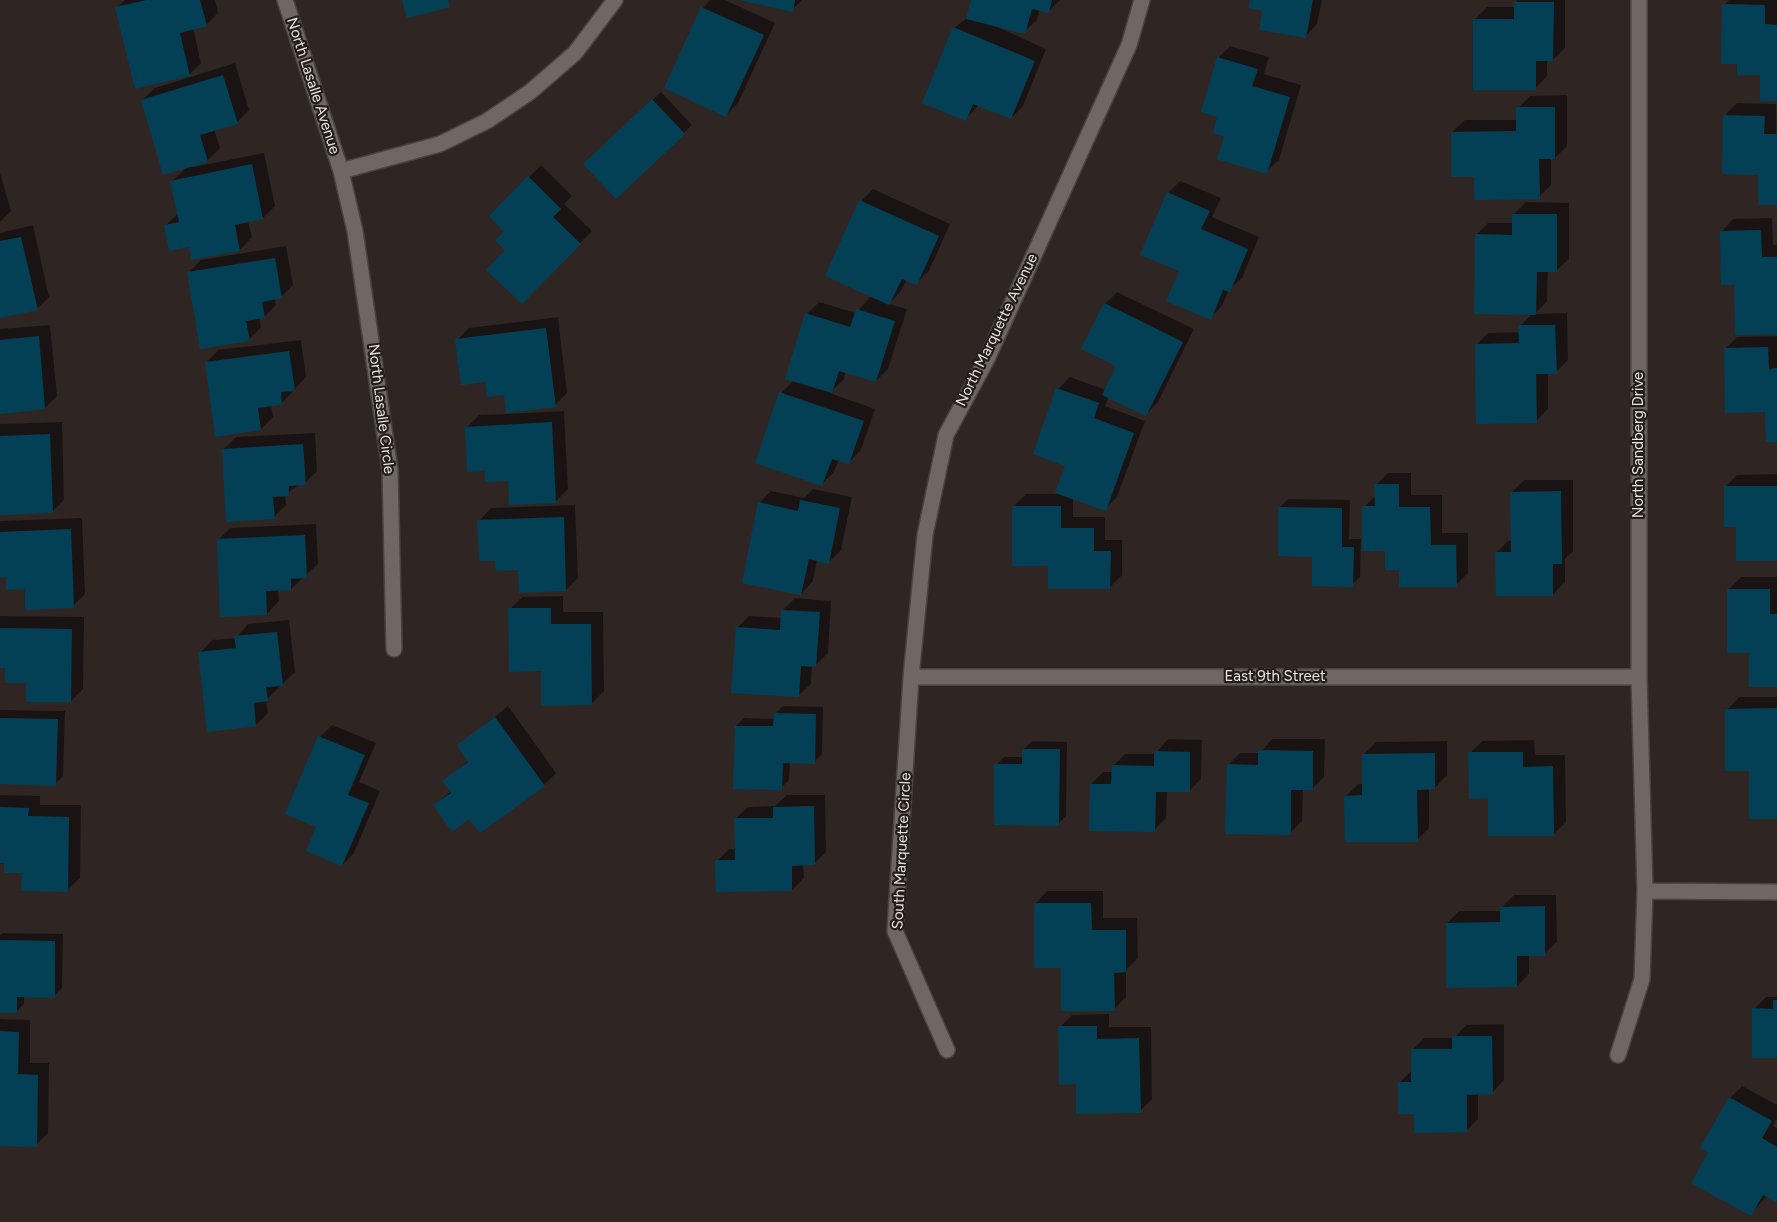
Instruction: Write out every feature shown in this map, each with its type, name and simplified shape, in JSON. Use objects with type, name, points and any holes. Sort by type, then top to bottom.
[{"type":"street","name":"North Lasalle Avenue","points":[[285,0],[341,171]]},
{"type":"street","points":[[341,171],[440,144],[487,121],[530,92],[575,52],[615,0]]},
{"type":"street","name":"North Marquette Avenue","points":[[911,677],[925,536],[946,435],[987,359],[1129,45],[1142,0]]},
{"type":"street","name":"North Sandberg Drive","points":[[1618,1055],[1642,979],[1646,891],[1639,677],[1639,0]]},
{"type":"street","name":"North Lasalle Circle","points":[[341,171],[355,231],[390,470],[394,649]]},
{"type":"street","name":"East 9th Street","points":[[911,677],[1639,677]]},
{"type":"street","name":"South Marquette Circle","points":[[911,677],[896,931],[947,1050]]},
{"type":"street","points":[[1646,891],[1777,892]]},
{"type":"building","points":[[147,0],[200,0],[207,26],[180,33],[190,76],[135,89],[115,7]]},
{"type":"building","points":[[402,0],[448,0],[450,7],[407,18]]},
{"type":"building","points":[[739,0],[795,0],[793,12]]},
{"type":"building","points":[[971,0],[1052,0],[1049,13],[1032,9],[1025,34],[966,19]]},
{"type":"building","points":[[1250,0],[1313,0],[1306,38],[1259,30],[1262,11],[1249,8]]},
{"type":"building","points":[[1514,2],[1554,2],[1553,61],[1536,61],[1536,90],[1473,90],[1473,19],[1514,19]]},
{"type":"building","points":[[1722,4],[1765,5],[1765,24],[1777,25],[1777,101],[1760,101],[1760,75],[1737,75],[1737,64],[1721,64]]},
{"type":"building","points":[[701,7],[764,35],[726,117],[664,88]]},
{"type":"building","points":[[953,27],[1035,61],[1011,119],[973,104],[966,121],[922,103]]},
{"type":"building","points":[[1217,57],[1258,69],[1252,86],[1290,97],[1267,174],[1217,159],[1224,137],[1213,133],[1217,117],[1201,112]]},
{"type":"building","points":[[223,75],[238,124],[200,135],[208,162],[163,175],[141,100]]},
{"type":"building","points":[[652,99],[685,134],[616,199],[583,164]]},
{"type":"building","points":[[1516,107],[1555,107],[1555,159],[1539,159],[1540,199],[1474,200],[1474,177],[1451,177],[1451,132],[1516,131]]},
{"type":"building","points":[[1723,115],[1765,116],[1764,134],[1777,134],[1777,205],[1758,205],[1758,175],[1722,174]]},
{"type":"building","points":[[252,164],[263,219],[235,225],[240,251],[191,260],[189,247],[169,251],[164,225],[179,222],[170,181]]},
{"type":"building","points":[[528,176],[561,209],[553,217],[581,244],[522,304],[486,270],[505,250],[495,240],[504,232],[489,216]]},
{"type":"building","points":[[1167,192],[1210,211],[1201,229],[1248,249],[1230,292],[1223,290],[1211,320],[1166,301],[1179,271],[1140,255]]},
{"type":"building","points":[[859,200],[939,236],[917,285],[902,279],[889,305],[825,276]]},
{"type":"building","points":[[1512,214],[1557,214],[1557,272],[1537,272],[1536,315],[1474,314],[1475,234],[1512,235]]},
{"type":"building","points":[[1761,230],[1762,257],[1777,257],[1777,334],[1735,335],[1734,285],[1721,285],[1720,231]]},
{"type":"building","points":[[21,237],[38,310],[0,318],[0,241]]},
{"type":"building","points":[[275,258],[282,298],[262,302],[265,318],[246,321],[250,341],[200,349],[187,272]]},
{"type":"building","points":[[1104,303],[1183,342],[1146,416],[1102,395],[1116,366],[1081,349]]},
{"type":"building","points":[[856,309],[895,321],[876,382],[839,371],[832,393],[785,379],[805,313],[850,327]]},
{"type":"building","points":[[1518,325],[1555,325],[1557,374],[1536,374],[1537,423],[1476,424],[1475,344],[1519,343]]},
{"type":"building","points":[[546,328],[556,407],[506,413],[504,395],[487,397],[485,382],[461,385],[455,339]]},
{"type":"building","points":[[39,336],[45,409],[0,414],[0,340]]},
{"type":"building","points":[[1768,347],[1769,369],[1777,368],[1777,442],[1766,442],[1765,412],[1725,413],[1724,348]]},
{"type":"building","points":[[289,351],[295,391],[281,392],[282,405],[258,408],[261,430],[215,437],[205,362]]},
{"type":"building","points":[[1056,388],[1099,403],[1094,418],[1134,433],[1106,511],[1055,493],[1065,466],[1033,454]]},
{"type":"building","points":[[779,392],[864,421],[849,464],[832,459],[822,486],[755,463]]},
{"type":"building","points":[[552,422],[556,503],[509,505],[508,481],[485,482],[485,471],[467,472],[465,427]]},
{"type":"building","points":[[50,434],[53,513],[0,515],[0,436]]},
{"type":"building","points":[[303,444],[306,485],[289,486],[289,496],[273,497],[275,519],[226,522],[222,449]]},
{"type":"building","points":[[1374,484],[1399,484],[1399,507],[1430,507],[1431,545],[1456,545],[1457,587],[1399,587],[1399,570],[1385,570],[1385,551],[1362,551],[1362,506],[1375,506]]},
{"type":"building","points":[[1724,486],[1777,486],[1777,561],[1736,561],[1736,527],[1724,527]]},
{"type":"building","points":[[1561,491],[1562,564],[1553,564],[1553,596],[1496,596],[1495,552],[1511,552],[1510,492]]},
{"type":"building","points":[[800,500],[840,508],[829,564],[809,559],[801,595],[742,583],[758,502],[798,511]]},
{"type":"building","points":[[1012,506],[1061,506],[1061,528],[1094,528],[1094,551],[1111,551],[1110,589],[1048,589],[1048,566],[1012,566]]},
{"type":"building","points":[[1278,507],[1342,508],[1342,547],[1354,547],[1353,587],[1312,586],[1312,557],[1278,556]]},
{"type":"building","points":[[564,517],[566,591],[519,593],[518,570],[496,571],[495,561],[479,561],[477,520]]},
{"type":"building","points":[[71,529],[74,608],[25,610],[25,589],[6,590],[6,577],[0,578],[0,532]]},
{"type":"building","points":[[305,535],[307,578],[291,579],[291,590],[266,591],[267,615],[220,617],[217,539]]},
{"type":"building","points":[[1727,589],[1770,589],[1770,614],[1777,614],[1777,687],[1749,687],[1749,653],[1727,653]]},
{"type":"building","points":[[508,608],[551,608],[551,624],[591,624],[592,705],[541,706],[541,671],[509,672]]},
{"type":"building","points":[[781,610],[820,612],[816,667],[801,666],[799,697],[731,693],[736,627],[780,630]]},
{"type":"building","points":[[0,628],[72,629],[71,702],[26,702],[26,683],[5,683],[5,668],[0,668]]},
{"type":"building","points":[[277,632],[283,686],[266,687],[268,701],[254,703],[256,726],[207,732],[198,652],[236,648],[234,636]]},
{"type":"building","points":[[1777,708],[1777,819],[1749,819],[1749,771],[1725,771],[1725,709]]},
{"type":"building","points":[[774,713],[816,714],[815,764],[783,763],[782,790],[733,789],[735,726],[773,726]]},
{"type":"building","points":[[495,717],[545,786],[480,833],[469,819],[452,832],[433,805],[451,793],[442,781],[468,762],[457,745]]},
{"type":"building","points":[[0,718],[58,719],[56,786],[0,784]]},
{"type":"building","points":[[318,736],[365,755],[348,795],[369,803],[342,866],[306,851],[316,827],[285,814]]},
{"type":"building","points":[[1022,749],[1060,749],[1059,826],[994,825],[994,764],[1022,764]]},
{"type":"building","points":[[1258,750],[1313,751],[1313,790],[1291,790],[1291,835],[1225,834],[1227,764],[1258,765]]},
{"type":"building","points":[[1154,751],[1190,752],[1190,792],[1156,792],[1155,832],[1089,831],[1090,784],[1111,784],[1112,765],[1154,766]]},
{"type":"building","points":[[1468,752],[1523,752],[1523,767],[1553,766],[1554,836],[1488,836],[1488,798],[1469,799]]},
{"type":"building","points":[[1435,753],[1435,789],[1417,790],[1418,842],[1345,842],[1344,796],[1362,795],[1362,754]]},
{"type":"building","points":[[814,806],[815,865],[792,866],[792,891],[716,892],[715,860],[735,860],[734,818],[773,818],[773,807]]},
{"type":"building","points":[[0,807],[29,808],[28,816],[69,817],[68,892],[21,891],[22,873],[4,873],[4,863],[0,863]]},
{"type":"building","points":[[1034,903],[1091,903],[1092,930],[1126,930],[1126,972],[1114,973],[1115,1011],[1061,1011],[1061,968],[1034,968]]},
{"type":"building","points":[[1545,906],[1545,956],[1517,956],[1517,987],[1446,988],[1446,923],[1500,922],[1500,907]]},
{"type":"building","points":[[0,940],[55,941],[55,998],[17,997],[17,1013],[0,1013]]},
{"type":"building","points":[[1773,1000],[1777,1000],[1777,1058],[1752,1058],[1752,1008],[1773,1009]]},
{"type":"building","points":[[1058,1026],[1097,1026],[1097,1039],[1139,1038],[1141,1113],[1076,1114],[1076,1084],[1059,1085]]},
{"type":"building","points":[[0,1031],[19,1032],[18,1074],[38,1075],[37,1147],[0,1146]]},
{"type":"building","points":[[1452,1036],[1492,1036],[1493,1094],[1467,1095],[1467,1132],[1414,1133],[1414,1114],[1398,1114],[1398,1082],[1411,1082],[1411,1049],[1452,1049]]},
{"type":"building","points":[[1729,1097],[1772,1121],[1762,1138],[1777,1147],[1777,1203],[1763,1195],[1751,1216],[1691,1183],[1708,1153],[1700,1148]]}]
